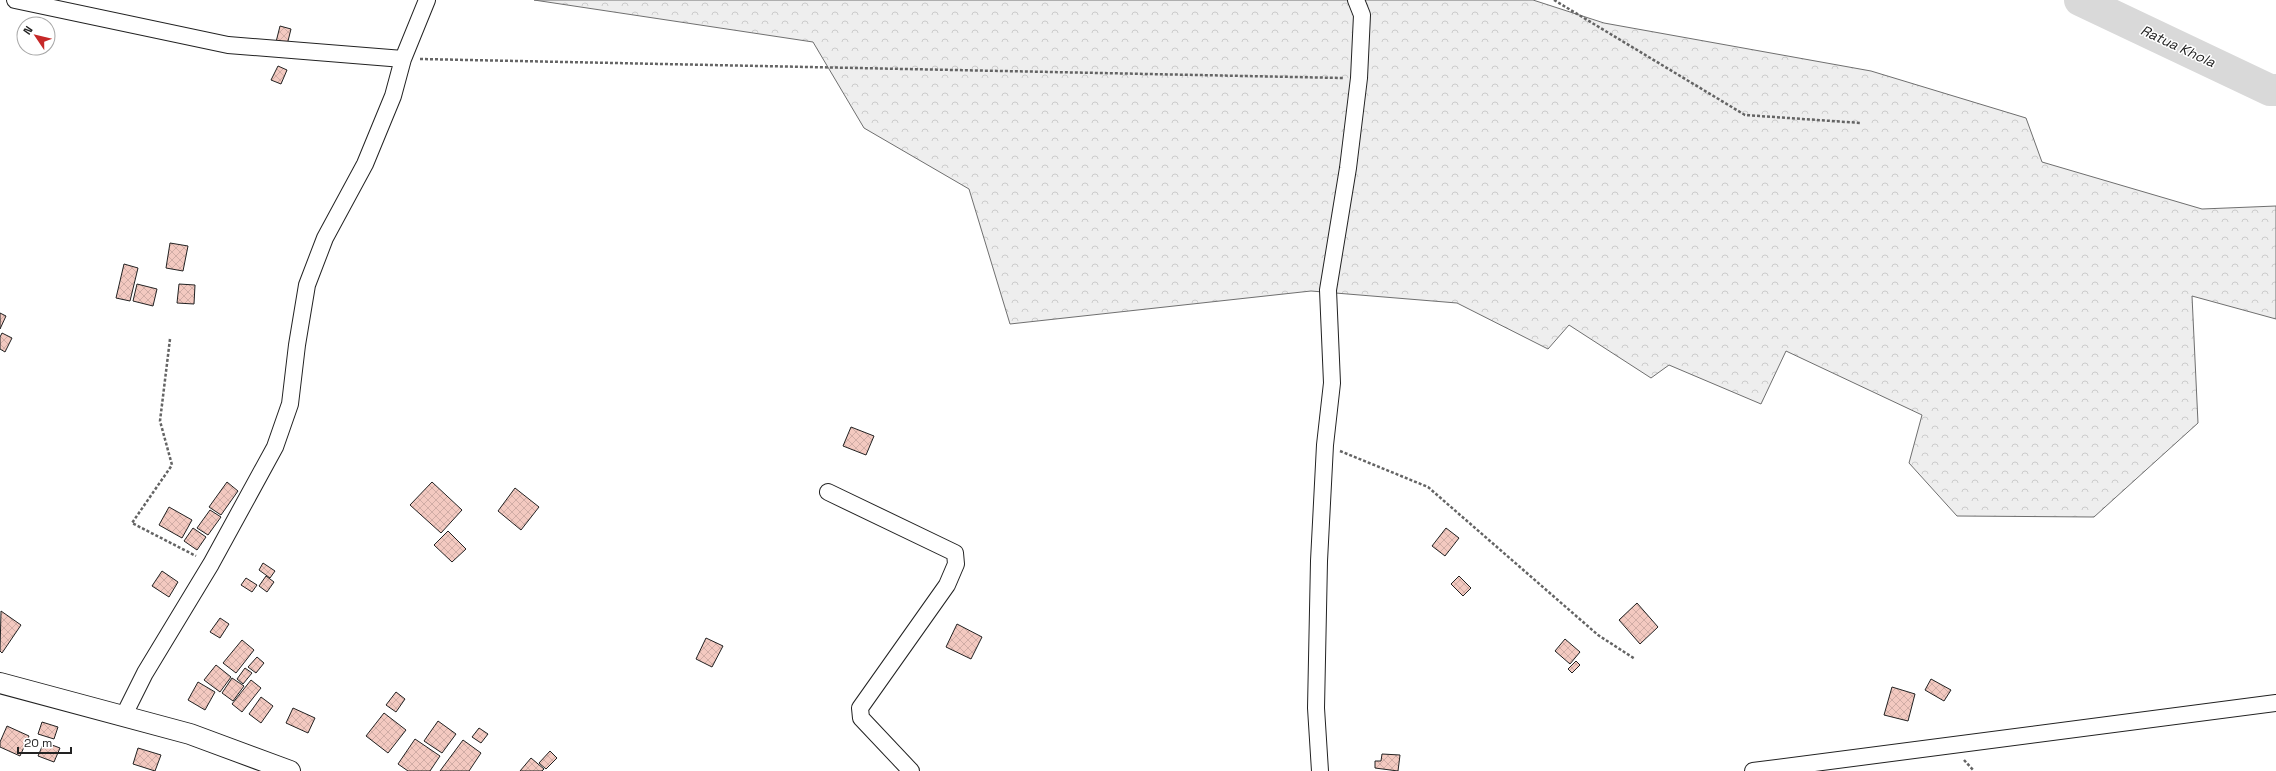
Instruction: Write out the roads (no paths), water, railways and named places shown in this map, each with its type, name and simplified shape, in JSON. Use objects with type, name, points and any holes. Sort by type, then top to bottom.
[{"type":"street","points":[[15,0],[228,45],[403,59]]},
{"type":"street","points":[[124,715],[145,673],[162,648],[188,600],[211,564],[275,447],[290,404],[297,345],[307,285],[325,238],[365,164],[393,96],[403,59],[427,0]]},
{"type":"street","points":[[1320,771],[1316,700],[1319,562],[1325,445],[1332,383],[1328,290],[1348,168],[1359,78],[1362,15],[1356,0]]},
{"type":"street","points":[[828,492],[955,553],[956,564],[947,585],[860,708],[860,718],[911,771]]},
{"type":"street","points":[[0,683],[124,715],[190,734],[290,771]]},
{"type":"street","points":[[1753,771],[2276,703]]},
{"type":"waterway","name":"Ratua Khola","points":[[2080,0],[2270,90],[2276,90]]}]
